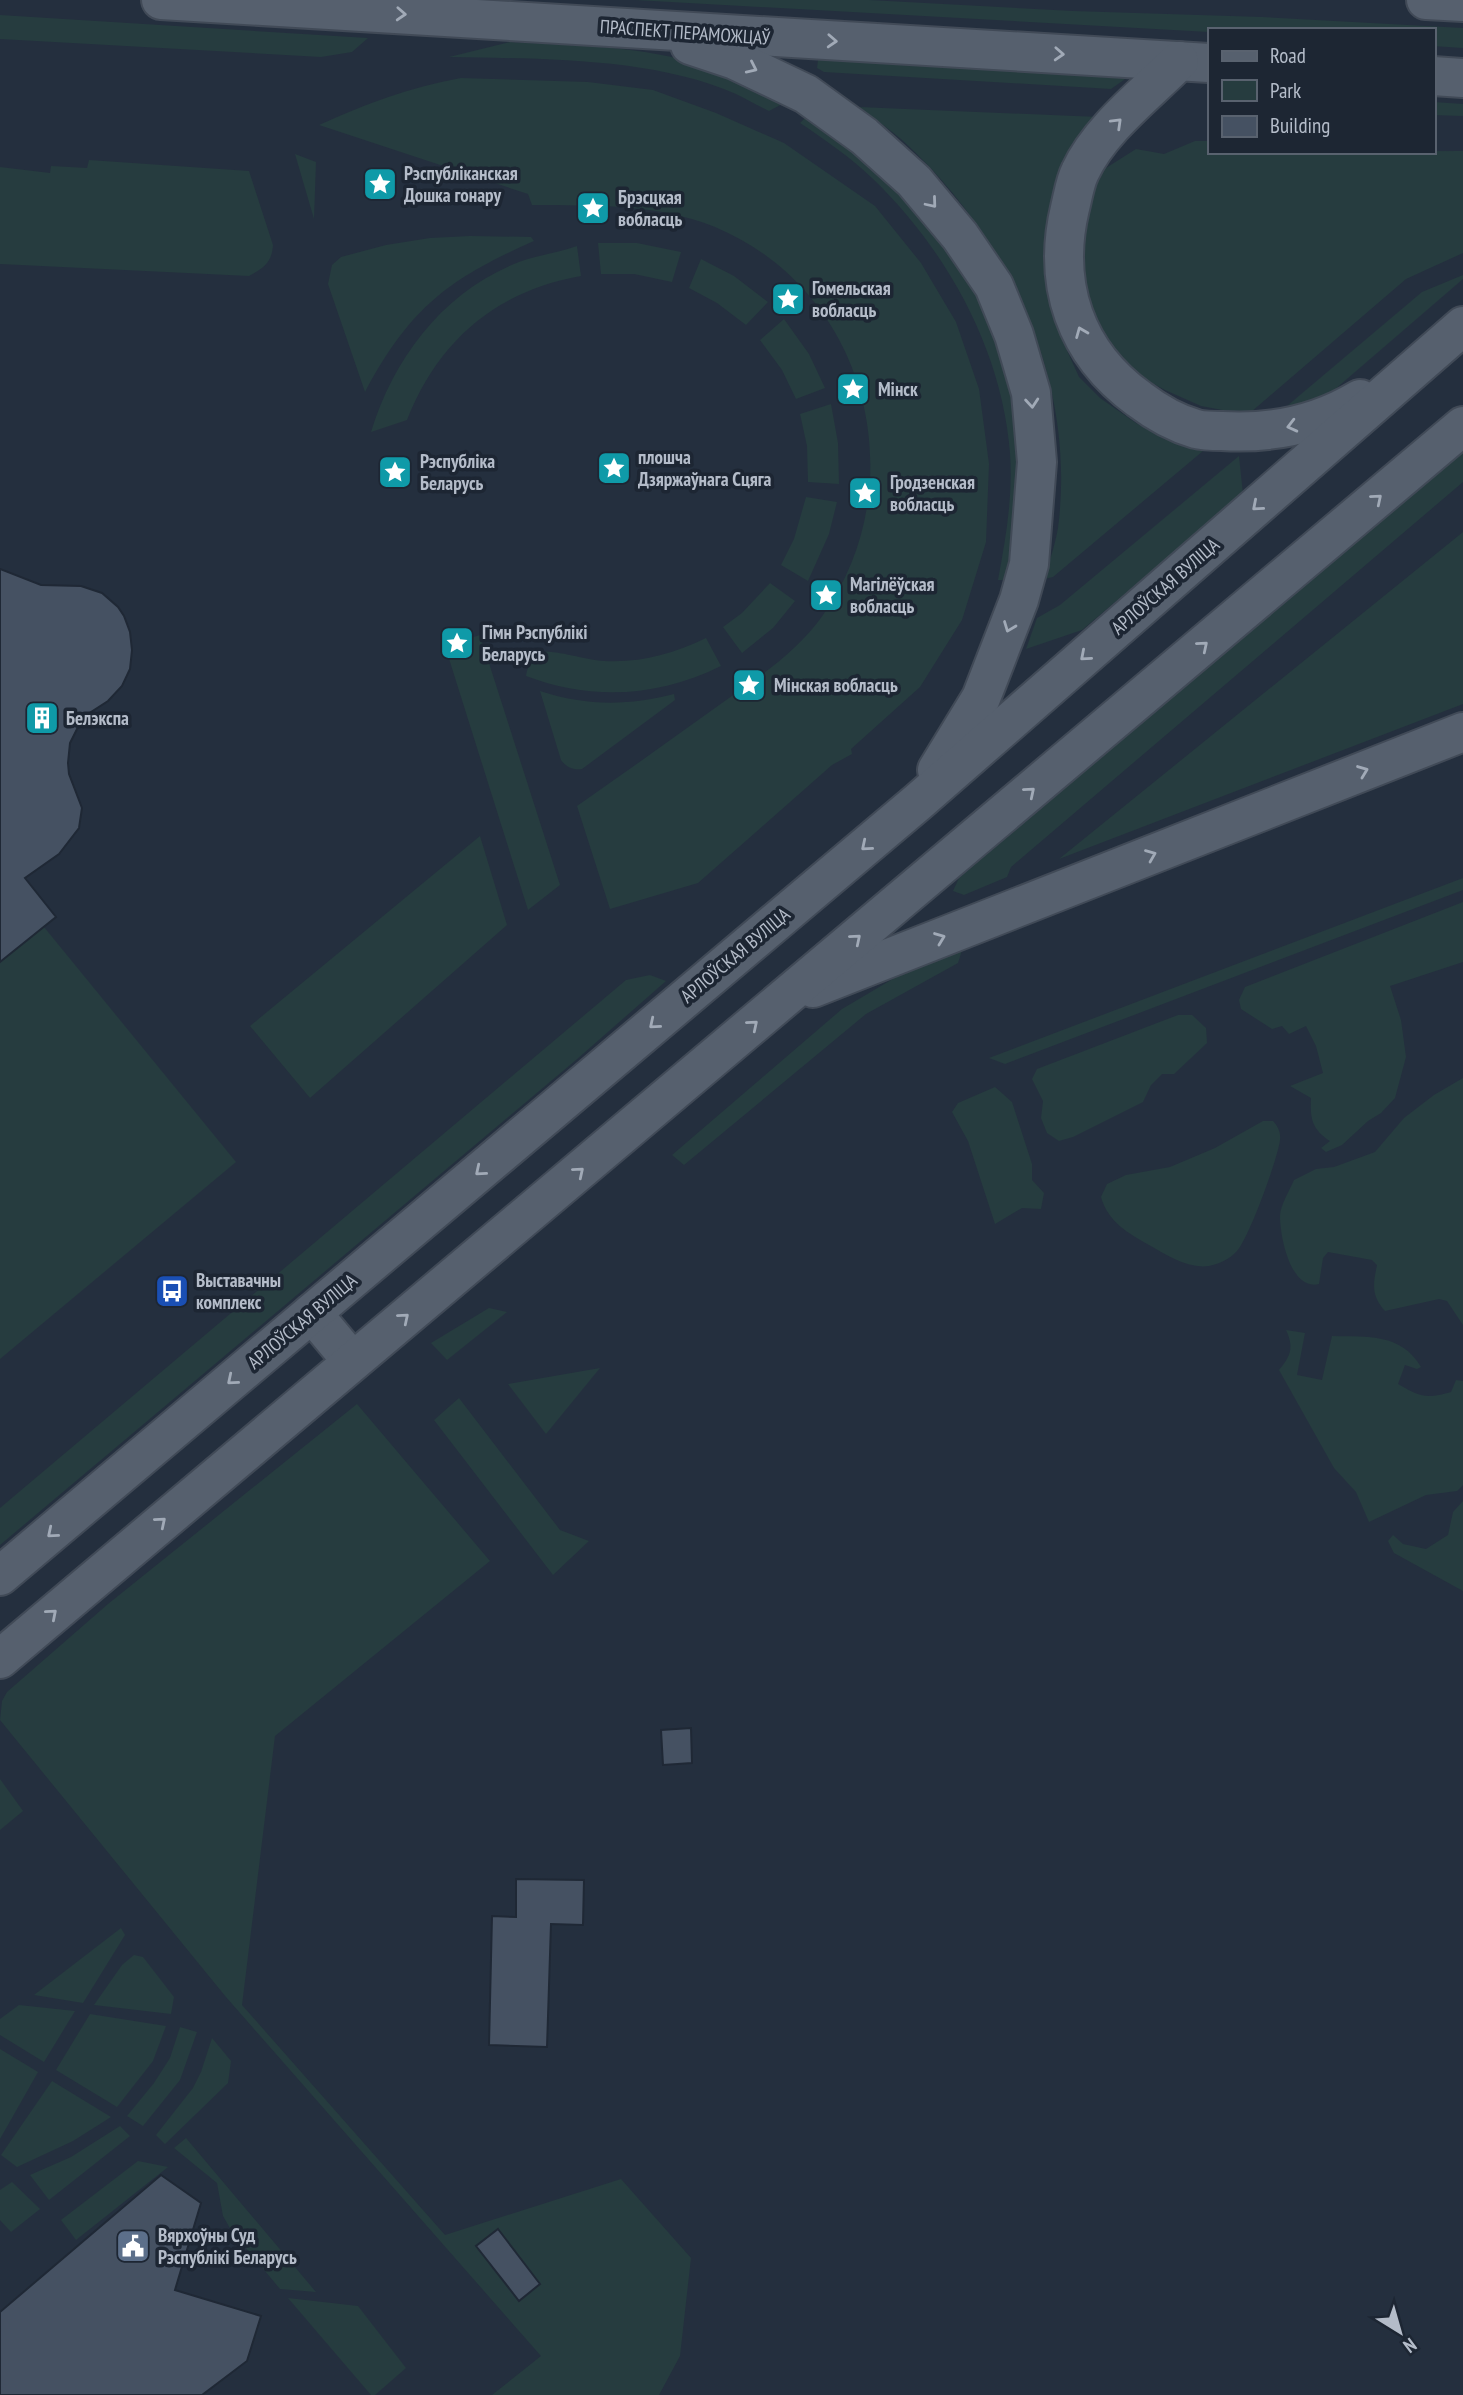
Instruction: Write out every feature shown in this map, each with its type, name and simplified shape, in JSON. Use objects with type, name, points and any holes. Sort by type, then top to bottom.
[{"type":"main road","name":"ПРАСПЕКТ ПЕРАМОЖЦАЎ","points":[[161,0],[1194,62]]},
{"type":"main road","points":[[1426,0],[1463,2]]},
{"type":"main road","points":[[641,29],[735,60],[774,78],[806,94],[864,136],[914,181],[960,236],[994,286],[1014,335],[1031,393],[1037,462],[1029,564],[1020,600],[981,698],[918,802]]},
{"type":"main road","points":[[1194,62],[1099,140],[1079,173],[1063,236],[1063,266],[1071,307],[1086,345],[1099,363],[1125,389],[1158,412],[1197,430],[1251,433],[1291,428],[1339,412],[1419,364]]},
{"type":"main road","points":[[1435,76],[1463,78]]},
{"type":"main road","name":"АРЛОЎСКАЯ ВУЛІЦА","points":[[0,1576],[918,802],[1463,326]]},
{"type":"main road","points":[[0,1659],[1463,426]]},
{"type":"main road","points":[[785,999],[1463,732]]},
{"type":"main road","points":[[312,1312],[352,1361]]},
{"type":"green space","points":[[635,0],[869,0],[1463,28],[1463,48],[1435,46],[1435,28],[1208,28],[1208,32]]},
{"type":"green space","points":[[0,15],[368,38],[352,52],[321,57],[0,39]]},
{"type":"green space","points":[[510,42],[659,54],[716,71],[784,103],[769,111],[736,94],[703,82],[632,67],[595,62],[449,57]]},
{"type":"green space","points":[[827,57],[1128,77],[1111,89],[824,72],[817,68],[818,60]]},
{"type":"green space","points":[[461,78],[588,82],[653,90],[716,113],[784,143],[875,206],[921,263],[956,322],[979,389],[989,464],[986,542],[962,620],[920,687],[851,749],[852,754],[832,765],[698,883],[610,909],[577,806],[773,666],[800,642],[823,615],[851,563],[867,508],[870,451],[861,396],[841,343],[810,296],[767,257],[715,227],[693,219],[625,207],[532,205],[528,194],[319,125],[388,97]]},
{"type":"green space","points":[[1435,102],[1463,104],[1463,116],[1435,115]]},
{"type":"green space","points":[[859,107],[1099,117],[1049,291],[1060,335],[1079,377],[1100,398],[1164,439],[1203,451],[1053,577],[1044,579],[1058,528],[1061,473],[1057,419],[1045,366],[1027,315],[1003,266],[974,220],[940,178],[901,139]]},
{"type":"green space","points":[[807,116],[877,168],[960,262],[996,326],[1024,450],[1010,580],[998,580],[1010,501],[1010,453],[1005,414],[982,339],[966,303],[924,236],[864,170],[800,123]]},
{"type":"green space","points":[[1195,141],[1208,141],[1208,154],[1435,154],[1435,151],[1463,151],[1463,253],[1406,279],[1251,412],[1233,412],[1201,406],[1132,372],[1103,343],[1084,300],[1082,260],[1086,216],[1098,173],[1136,149],[1164,154]]},
{"type":"green space","points":[[295,154],[316,162],[314,219]]},
{"type":"green space","points":[[89,160],[249,171],[273,245],[269,260],[249,276],[0,264],[0,167],[50,173],[51,166],[87,168]]},
{"type":"green space","points":[[531,237],[534,241],[478,269],[434,299],[398,338],[365,392],[328,284],[332,265],[341,257],[386,245],[430,238]]},
{"type":"green space","points":[[598,243],[637,243],[681,252],[672,282],[634,274],[601,274]]},
{"type":"green space","points":[[577,246],[581,276],[550,283],[522,294],[497,307],[474,324],[435,366],[407,420],[371,432],[393,378],[408,353],[445,309],[467,290],[519,262]]},
{"type":"green space","points":[[701,259],[734,276],[768,302],[746,325],[717,303],[689,288]]},
{"type":"green space","points":[[1463,275],[1463,279],[1326,397],[1287,406],[1422,292]]},
{"type":"green space","points":[[784,319],[809,354],[825,388],[796,399],[782,370],[760,340]]},
{"type":"green space","points":[[831,404],[838,443],[839,484],[808,482],[807,446],[800,414]]},
{"type":"green space","points":[[1463,451],[1463,482],[1011,867],[1007,877],[964,895],[953,891],[959,878]]},
{"type":"green space","points":[[1239,456],[1243,494],[1082,630],[1026,649],[1037,618],[1060,605]]},
{"type":"green space","points":[[806,497],[837,502],[829,534],[808,581],[781,565],[794,539]]},
{"type":"green space","points":[[1463,532],[1463,704],[1059,859]]},
{"type":"green space","points":[[770,583],[795,601],[773,628],[742,653],[723,627],[742,613]]},
{"type":"green space","points":[[480,635],[560,885],[528,910],[445,646]]},
{"type":"green space","points":[[706,638],[721,666],[673,684],[625,692],[600,692],[551,684],[526,676],[533,657],[539,653],[552,652],[597,660],[643,659],[681,649]]},
{"type":"green space","points":[[540,691],[590,702],[640,701],[674,694],[675,700],[582,769],[576,769],[568,767],[561,760]]},
{"type":"green space","points":[[480,836],[507,925],[310,1098],[250,1026]]},
{"type":"green space","points":[[1463,878],[1463,890],[1005,1064],[989,1058]]},
{"type":"green space","points":[[1463,902],[1463,962],[1390,986],[1401,1020],[1406,1057],[1395,1098],[1342,1145],[1326,1152],[1321,1148],[1330,1141],[1313,1123],[1311,1098],[1290,1086],[1323,1073],[1316,1046],[1306,1026],[1289,1034],[1282,1026],[1272,1029],[1241,1009],[1239,1000],[1245,987]]},
{"type":"green space","points":[[44,927],[236,1162],[0,1359],[0,962]]},
{"type":"green space","points":[[964,944],[958,963],[866,1014],[684,1165],[672,1155],[842,1009],[913,967]]},
{"type":"green space","points":[[650,975],[666,981],[576,1060],[0,1545],[0,1508],[626,980]]},
{"type":"green space","points":[[1178,1015],[1192,1015],[1206,1028],[1207,1043],[1174,1074],[1162,1074],[1151,1085],[1143,1102],[1073,1137],[1059,1141],[1047,1133],[1041,1118],[1043,1101],[1032,1079],[1037,1069]]},
{"type":"green space","points":[[1463,1078],[1463,1325],[1447,1301],[1439,1299],[1385,1311],[1375,1295],[1377,1265],[1372,1260],[1328,1252],[1323,1258],[1319,1284],[1309,1284],[1301,1279],[1294,1271],[1285,1249],[1280,1216],[1294,1180],[1316,1169],[1334,1167],[1375,1152],[1404,1118],[1434,1095]]},
{"type":"green space","points":[[995,1087],[1012,1102],[1032,1164],[1032,1180],[1044,1193],[1041,1209],[1022,1208],[995,1224],[968,1141],[952,1112],[958,1103]]},
{"type":"green space","points":[[1263,1121],[1273,1121],[1278,1127],[1278,1149],[1248,1231],[1237,1251],[1228,1259],[1201,1266],[1170,1257],[1120,1226],[1104,1206],[1101,1197],[1107,1184],[1126,1175],[1170,1167],[1215,1148]]},
{"type":"green space","points":[[489,1308],[507,1312],[447,1360],[431,1343]]},
{"type":"green space","points":[[1286,1330],[1305,1333],[1297,1375],[1322,1380],[1332,1336],[1358,1336],[1394,1343],[1413,1356],[1421,1367],[1417,1369],[1405,1365],[1398,1384],[1412,1392],[1423,1396],[1442,1394],[1451,1392],[1456,1380],[1463,1381],[1463,1485],[1457,1491],[1426,1495],[1369,1522],[1356,1492],[1334,1468],[1279,1370],[1290,1351]]},
{"type":"green space","points":[[600,1368],[546,1434],[508,1384]]},
{"type":"green space","points":[[459,1398],[560,1530],[589,1541],[553,1575],[434,1420]]},
{"type":"green space","points":[[357,1404],[490,1561],[275,1736],[242,2005],[445,2235],[621,2179],[691,2258],[680,2356],[659,2395],[492,2395],[541,2356],[226,1997],[0,1720],[2,1701],[7,1692],[108,1604]]},
{"type":"green space","points":[[1463,1501],[1463,1591],[1394,1553],[1388,1541],[1393,1535],[1403,1544],[1426,1549],[1448,1535],[1453,1512]]},
{"type":"green space","points":[[0,1779],[23,1811],[0,1830]]},
{"type":"green space","points":[[121,1928],[125,1935],[83,2003],[34,1995]]},
{"type":"green space","points":[[134,1955],[143,1957],[174,1997],[171,2014],[94,2005],[122,1965]]},
{"type":"green space","points":[[19,2005],[75,2011],[44,2062],[0,2035],[0,2019]]},
{"type":"green space","points":[[90,2014],[166,2026],[153,2061],[117,2107],[56,2070]]},
{"type":"green space","points":[[180,2027],[197,2032],[180,2080],[143,2126],[127,2116],[170,2058]]},
{"type":"green space","points":[[212,2038],[231,2061],[228,2083],[165,2144],[156,2135],[193,2088]]},
{"type":"green space","points":[[0,2049],[38,2072],[0,2139]]},
{"type":"green space","points":[[52,2081],[111,2117],[73,2141],[17,2167],[1,2155]]},
{"type":"green space","points":[[120,2126],[130,2136],[49,2200],[30,2175],[71,2157]]},
{"type":"green space","points":[[186,2138],[316,2292],[280,2289],[231,2230],[223,2216],[217,2183],[174,2148]]},
{"type":"green space","points":[[138,2161],[168,2167],[76,2240],[61,2220]]},
{"type":"green space","points":[[12,2182],[40,2209],[11,2232],[0,2220],[0,2190]]},
{"type":"green space","points":[[288,2298],[358,2306],[406,2368],[375,2395],[371,2395]]},
{"type":"building","name":"Белэкспа","points":[[0,569],[41,585],[81,586],[102,593],[124,616],[130,632],[132,650],[130,669],[122,686],[108,701],[88,714],[70,743],[69,774],[82,808],[79,828],[59,854],[25,878],[56,917],[0,962]]},
{"type":"building","points":[[691,1728],[692,1763],[663,1765],[661,1730]]},
{"type":"building","points":[[516,1879],[584,1880],[583,1925],[551,1924],[547,2047],[489,2045],[492,1916],[516,1917]]},
{"type":"building","name":"Вярхоўны Суд Рэспублікі Беларусь","points":[[161,2175],[201,2203],[175,2290],[261,2316],[247,2361],[202,2395],[0,2395],[0,2312]]},
{"type":"building","points":[[498,2229],[540,2284],[519,2301],[476,2246]]},
{"type":"place","name":"Рэспубліканская Дошка гонару","points":[[380,184]]},
{"type":"place","name":"Брэсцкая вобласць","points":[[593,208]]},
{"type":"place","name":"Гомельская вобласць","points":[[788,299]]},
{"type":"place","name":"Мінск","points":[[853,389]]},
{"type":"place","name":"плошча Дзяржаўнага Сцяга","points":[[614,468]]},
{"type":"place","name":"Рэспубліка Беларусь","points":[[395,472]]},
{"type":"place","name":"Гродзенская вобласць","points":[[865,493]]},
{"type":"place","name":"Магілёўская вобласць","points":[[826,595]]},
{"type":"place","name":"Гімн Рэспублікі Беларусь","points":[[457,643]]},
{"type":"place","name":"Мінская вобласць","points":[[749,685]]},
{"type":"place","name":"Белэкспа","points":[[42,718]]},
{"type":"place","name":"Выставачны комплекс","points":[[172,1291]]},
{"type":"place","name":"Вярхоўны Суд Рэспублікі Беларусь","points":[[133,2246]]}]
